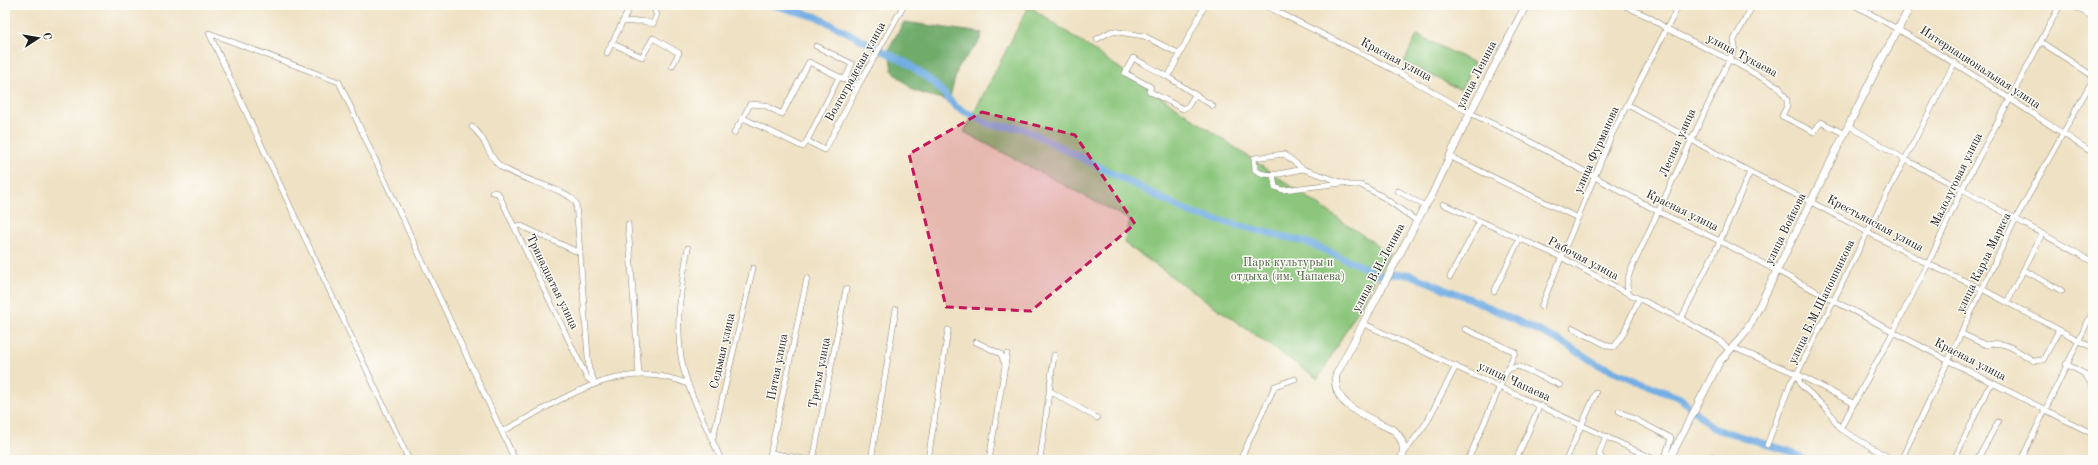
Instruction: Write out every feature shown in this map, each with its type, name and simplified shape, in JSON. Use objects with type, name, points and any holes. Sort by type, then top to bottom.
[{"type":"main road","name":"улица Ленина","points":[[1451,157],[1470,113],[1526,5]]},
{"type":"main road","name":"улица Войкова","points":[[1670,459],[1687,423],[1720,361],[1742,337],[1751,323],[1911,5]]},
{"type":"main road","name":"улица В.И.Ленина","points":[[1404,453],[1403,443],[1395,431],[1352,408],[1336,391],[1336,375],[1362,323],[1424,206],[1431,197],[1451,157]]},
{"type":"main road","points":[[1401,460],[1404,453]]},
{"type":"street","points":[[607,53],[631,5]]},
{"type":"street","points":[[622,22],[643,21],[653,24],[657,14],[655,12],[658,5]]},
{"type":"street","name":"Волгоградская улица","points":[[807,141],[825,150],[858,86],[904,5]]},
{"type":"street","points":[[1168,77],[1205,5]]},
{"type":"street","name":"Красная улица","points":[[1264,5],[1408,77],[1470,113],[1527,140],[1594,178],[1659,212],[1720,241],[1834,302],[2093,434]]},
{"type":"street","name":"улица Тукаева","points":[[1623,5],[1651,18],[1667,29],[1728,59],[1779,87],[1787,100],[1787,106],[1782,116],[1814,132],[1821,122],[1845,134]]},
{"type":"street","name":"улица Фурманова","points":[[1541,307],[1612,134],[1679,5]]},
{"type":"street","name":"Лесная улица","points":[[1628,293],[1627,283],[1630,272],[1659,212],[1691,138],[1735,47],[1734,40],[1753,5]]},
{"type":"street","name":"Интернациональная улица","points":[[1854,5],[1899,29],[1955,62],[2093,153]]},
{"type":"street","name":"Малолуговая улица","points":[[1840,429],[1861,394],[1928,264],[1962,189],[2060,5]]},
{"type":"street","points":[[2072,5],[2093,17]]},
{"type":"street","points":[[1097,39],[1112,31],[1144,36],[1180,54]]},
{"type":"street","points":[[409,460],[209,33],[339,82],[503,431],[515,460]]},
{"type":"street","points":[[612,43],[642,57],[653,38],[679,53],[672,66]]},
{"type":"street","points":[[2040,42],[2093,77]]},
{"type":"street","points":[[816,46],[852,64],[845,79]]},
{"type":"street","points":[[1195,95],[1188,106],[1183,109],[1149,91],[1151,87],[1125,72],[1133,58],[1168,77],[1213,106]]},
{"type":"street","points":[[734,133],[750,104],[764,105],[782,114],[809,62],[858,86]]},
{"type":"street","name":"улица Б.М.Шапошникова","points":[[1767,445],[1790,382],[1797,374],[1904,159],[1955,62]]},
{"type":"street","points":[[743,118],[803,148],[839,77]]},
{"type":"street","name":"улица Карла Маркса","points":[[1901,460],[2015,220],[2093,77]]},
{"type":"street","name":"Крестьянская улица","points":[[1628,105],[1691,138],[1750,172],[1868,231],[1928,264],[1982,289],[2093,348]]},
{"type":"street","points":[[1849,126],[1904,159],[1962,189],[2015,220],[2093,262]]},
{"type":"street","points":[[472,127],[483,140],[498,165],[563,193],[576,203],[589,369],[595,383]]},
{"type":"street","points":[[1303,169],[1273,174],[1260,174],[1255,170],[1254,158],[1284,154],[1303,169],[1345,183]]},
{"type":"street","points":[[1451,157],[1578,218]]},
{"type":"street","points":[[1682,319],[1720,241],[1750,172]]},
{"type":"street","points":[[1273,174],[1275,187],[1283,190],[1331,183],[1361,185],[1383,197],[1417,221]]},
{"type":"street","points":[[1398,191],[1424,206]]},
{"type":"street","name":"Тринадцатая улица","points":[[492,192],[498,193],[587,378],[595,383]]},
{"type":"street","name":"Рабочая улица","points":[[1443,204],[1561,257],[1628,293],[1682,319],[1719,340],[1731,349],[1797,374],[1854,404]]},
{"type":"street","points":[[1450,277],[1480,221]]},
{"type":"street","points":[[628,224],[639,375]]},
{"type":"street","points":[[515,227],[519,225],[580,253]]},
{"type":"street","points":[[2007,302],[2042,234]]},
{"type":"street","points":[[1494,292],[1520,238]]},
{"type":"street","points":[[688,248],[680,290],[680,350],[688,384],[713,438],[721,460]]},
{"type":"street","name":"Седьмая улица","points":[[713,438],[753,268]]},
{"type":"street","points":[[2024,270],[2062,291]]},
{"type":"street","name":"Пятая улица","points":[[769,460],[807,278]]},
{"type":"street","name":"Третья улица","points":[[813,460],[846,289]]},
{"type":"street","points":[[1573,328],[1608,346],[1614,347],[1622,336],[1639,298]]},
{"type":"street","points":[[871,460],[896,309]]},
{"type":"street","points":[[2021,460],[2046,410],[2066,364],[2093,312]]},
{"type":"street","name":"улица Чапаева","points":[[1362,323],[1501,386],[1656,460]]},
{"type":"street","points":[[1464,329],[1515,352],[1468,460]]},
{"type":"street","points":[[928,460],[948,330]]},
{"type":"street","points":[[1962,334],[1986,345],[1994,342],[2003,343],[2034,361],[2038,361],[2043,360],[2059,330]]},
{"type":"street","points":[[976,342],[1000,354],[1005,366]]},
{"type":"street","points":[[990,460],[1007,354]]},
{"type":"street","points":[[1040,460],[1054,355]]},
{"type":"street","points":[[2066,364],[2085,374],[2093,387]]},
{"type":"street","points":[[1404,453],[1427,422],[1456,366]]},
{"type":"street","points":[[1507,370],[1518,366],[1560,385]]},
{"type":"street","points":[[1797,374],[1801,384],[1828,410],[1840,429],[1893,460]]},
{"type":"street","points":[[503,431],[595,383],[612,377],[658,375],[673,378],[688,384]]},
{"type":"street","points":[[1240,460],[1275,386],[1295,379]]},
{"type":"street","points":[[1954,460],[1987,390],[1992,384],[1995,384]]},
{"type":"street","points":[[1050,391],[1097,418]]},
{"type":"street","points":[[1566,460],[1583,425],[1596,393]]},
{"type":"street","points":[[1516,460],[1540,405]]},
{"type":"street","name":"улица Войкова","points":[[1619,411],[1671,438],[1666,454],[1670,459]]},
{"type":"street","points":[[1977,460],[1998,422]]},
{"type":"street","points":[[1603,460],[1599,454],[1606,436]]},
{"type":"street","points":[[771,452],[809,460]]},
{"type":"street","points":[[1712,456],[1721,460]]},
{"type":"highlighted area","points":[[982,112],[1075,135],[1135,224],[1031,311],[946,307],[909,154]]},
{"type":"green space","name":"Парк культуры и отдыха (им. Чапаева)","points":[[1029,6],[1390,254],[1318,379],[1124,243],[1130,220],[964,132]]},
{"type":"green space","points":[[904,22],[982,33],[979,42],[958,67],[949,101],[914,91],[892,71],[889,48]]},
{"type":"green space","points":[[1417,35],[1474,63],[1461,90],[1404,62]]},
{"type":"waterway","points":[[773,5],[817,17],[907,63],[934,83],[956,107],[991,125],[1022,128],[1193,214],[1306,242],[1357,264],[1378,275],[1408,274],[1478,302],[1560,341],[1597,364],[1680,398],[1713,428],[1792,452],[1805,460]]}]
